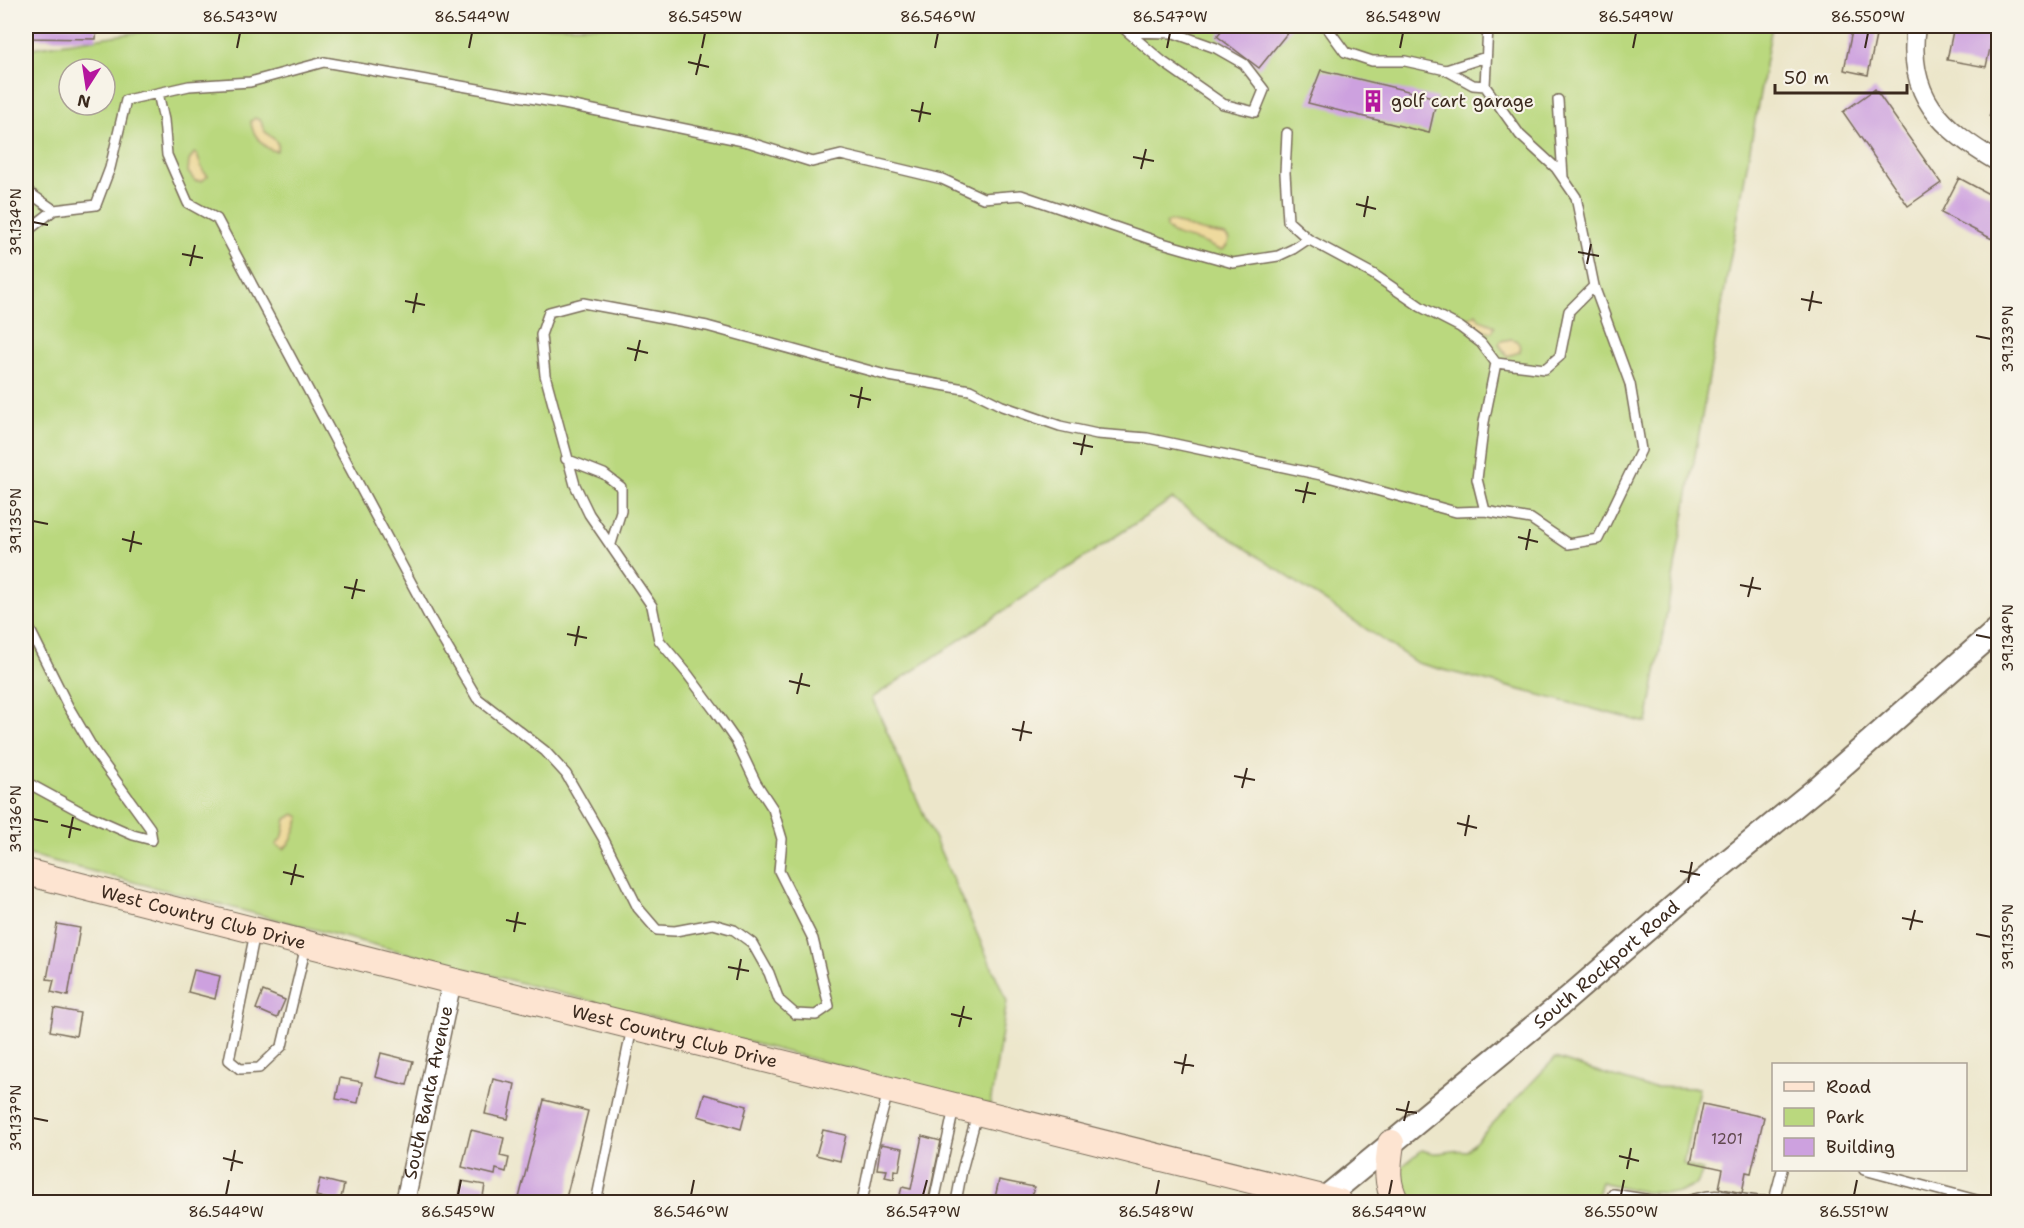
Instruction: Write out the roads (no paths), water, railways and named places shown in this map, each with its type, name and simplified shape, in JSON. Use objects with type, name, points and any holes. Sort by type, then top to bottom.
[{"type":"main road","name":"West Country Club Drive","points":[[26,872],[1328,1201]]},
{"type":"main road","points":[[1391,1143],[1387,1169],[1389,1188],[1396,1203]]},
{"type":"main road","points":[[1240,1178],[1254,1193],[1259,1203]]},
{"type":"street","points":[[1916,26],[1915,66],[1925,97],[1944,124],[1998,162]]},
{"type":"street","name":"South Rockport Road","points":[[1328,1201],[1391,1143],[1560,1005],[1702,882],[1816,789],[1998,629]]},
{"type":"street","name":"South Banta Avenue","points":[[405,1203],[452,981]]},
{"type":"lane","points":[[1326,26],[1345,52],[1372,61],[1405,61],[1446,70],[1473,85],[1485,86]]},
{"type":"lane","points":[[158,93],[164,120],[167,155],[188,203],[217,219],[430,618],[477,698],[545,751],[566,774],[603,838],[639,908],[657,930],[675,931],[713,924],[734,930],[752,943],[779,1000],[795,1014],[816,1016],[829,1006],[824,979],[813,939],[779,871],[782,839],[773,809],[756,783],[736,741],[726,726],[659,640],[652,606],[589,514],[575,485],[544,375],[541,335],[549,312],[583,303],[707,326],[889,376],[970,390],[1002,406],[1060,426],[1097,434],[1147,438],[1310,472],[1456,512],[1485,511],[1531,519],[1568,544],[1598,539],[1641,450],[1630,384],[1594,286],[1576,197],[1556,168],[1520,135],[1485,86],[1488,26]]},
{"type":"lane","points":[[1125,29],[1174,33],[1216,48],[1244,64],[1264,90],[1255,112],[1223,104],[1163,62],[1125,29]]},
{"type":"lane","points":[[1446,70],[1486,57]]},
{"type":"lane","points":[[26,232],[54,210],[96,205],[110,168],[126,100],[189,86],[250,82],[324,62],[564,104],[748,142],[812,162],[841,155],[942,178],[983,198],[1021,195],[1159,242],[1233,262],[1278,256],[1308,239]]},
{"type":"lane","points":[[1558,100],[1563,179]]},
{"type":"lane","points":[[1287,133],[1285,182],[1288,221],[1308,239],[1373,274],[1421,307],[1460,327],[1481,343],[1496,363],[1545,369],[1560,357],[1569,311],[1594,286]]},
{"type":"lane","points":[[26,188],[30,194],[54,210]]},
{"type":"lane","points":[[1485,511],[1477,479],[1484,422],[1496,363]]},
{"type":"lane","points":[[566,459],[604,474],[621,487],[621,512],[610,544]]},
{"type":"lane","points":[[26,622],[68,706],[96,752],[150,828],[152,840],[133,835],[83,813],[26,782]]},
{"type":"lane","points":[[256,931],[229,1060],[240,1069],[259,1068],[282,1046],[307,944]]},
{"type":"lane","points":[[596,1203],[633,1026]]},
{"type":"lane","points":[[862,1203],[873,1147],[889,1090]]},
{"type":"lane","points":[[934,1203],[966,1109]]},
{"type":"lane","points":[[956,1203],[962,1170],[966,1109]]},
{"type":"lane","points":[[1684,1203],[1705,1195],[1778,1201],[1782,1171]]},
{"type":"lane","points":[[1868,1171],[1984,1203]]},
{"type":"lane","points":[[1611,1203],[1613,1194],[1663,1203]]},
{"type":"place","name":"golf cart garage","points":[[1373,101]]}]
